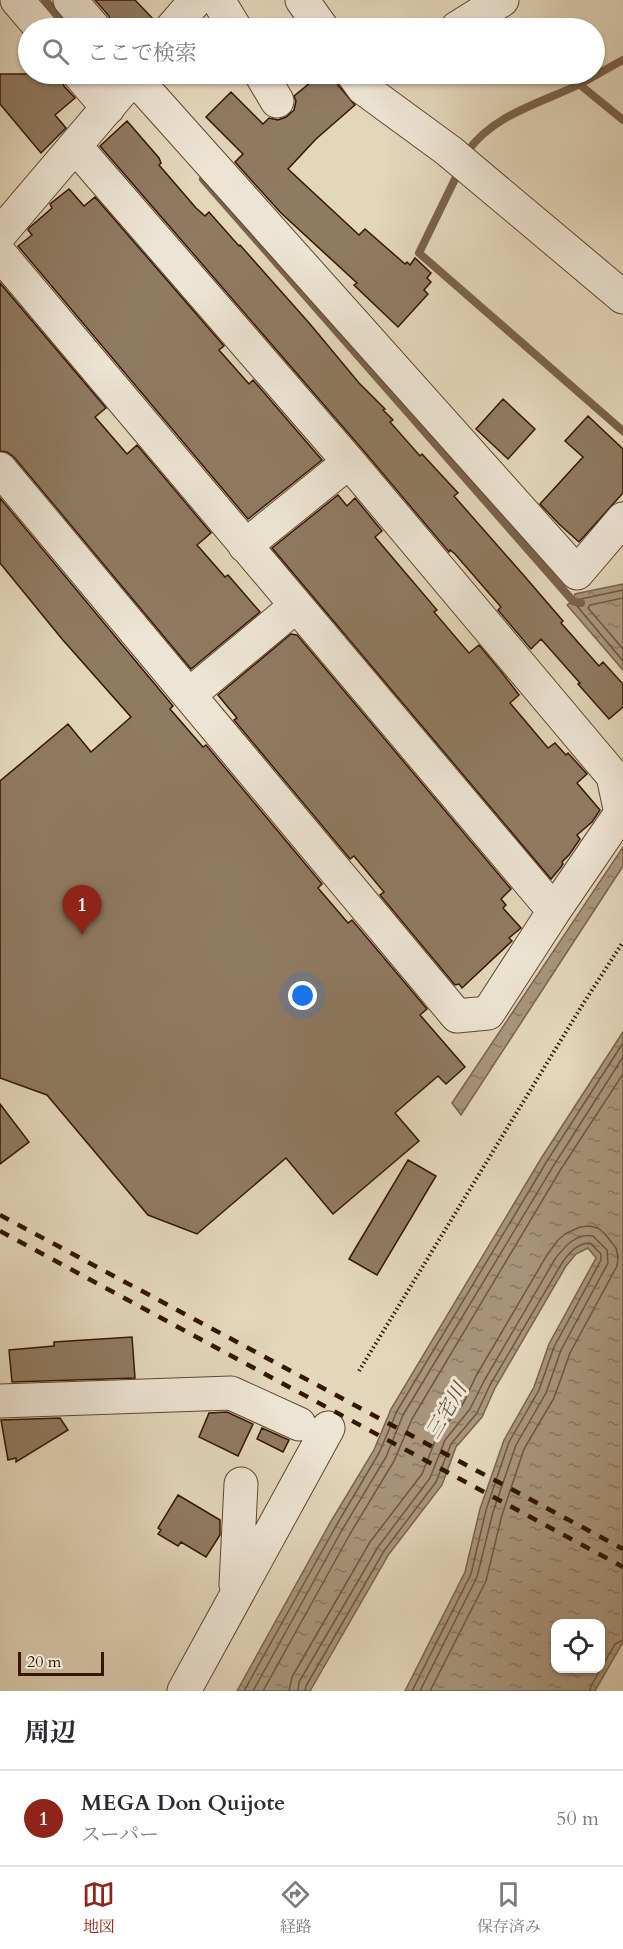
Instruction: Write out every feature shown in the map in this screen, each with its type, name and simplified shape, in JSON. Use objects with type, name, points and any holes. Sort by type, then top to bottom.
[{"type":"street","points":[[17,0],[32,18]]},
{"type":"street","points":[[70,0],[85,18]]},
{"type":"street","points":[[218,0],[229,18]]},
{"type":"street","points":[[302,0],[315,18]]},
{"type":"street","points":[[473,18],[502,0]]},
{"type":"street","points":[[88,84],[108,108]]},
{"type":"street","points":[[0,234],[127,84]]},
{"type":"street","points":[[142,84],[577,573],[623,519]]},
{"type":"street","points":[[267,84],[277,101]]},
{"type":"street","points":[[374,84],[449,151],[623,297]]},
{"type":"street","points":[[0,469],[457,1016],[488,1013],[621,813],[613,776],[349,462],[75,146]]},
{"type":"street","points":[[0,254],[554,911]]},
{"type":"street","points":[[245,546],[349,462]]},
{"type":"street","points":[[189,695],[296,606]]},
{"type":"street","points":[[0,1401],[231,1393],[314,1426],[236,1593],[184,1691]]},
{"type":"street","points":[[236,1593],[241,1484]]},
{"type":"path","points":[[359,1371],[623,942]]},
{"type":"water","points":[[623,584],[623,670],[567,605],[573,601],[575,594]]},
{"type":"water","points":[[623,847],[623,866],[461,1115],[452,1103]]},
{"type":"water","name":"三宅川","points":[[623,1032],[623,1642],[595,1691],[405,1691],[465,1572],[480,1509],[504,1440],[534,1387],[549,1344],[596,1258],[588,1248],[576,1254],[566,1266],[495,1388],[482,1417],[456,1447],[442,1485],[389,1554],[310,1691],[237,1691],[330,1523],[374,1450],[391,1409],[542,1157]]},
{"type":"building","points":[[95,0],[135,0],[152,18],[110,18]]},
{"type":"building","points":[[0,74],[18,74],[18,84],[63,84],[75,98],[55,115],[66,128],[41,153],[0,104]]},
{"type":"building","points":[[309,84],[338,84],[355,105],[316,139],[288,169],[359,235],[365,229],[405,264],[407,262],[410,265],[415,258],[431,273],[427,278],[431,282],[424,290],[428,294],[398,327],[354,285],[357,283],[281,213],[235,162],[243,154],[206,117],[231,92],[263,124],[269,118],[278,120],[286,117],[294,110],[296,101],[294,96]]},
{"type":"building","points":[[127,121],[159,158],[161,163],[159,165],[196,208],[205,216],[209,212],[240,245],[359,383],[385,409],[383,410],[393,420],[390,422],[420,456],[422,454],[458,493],[454,496],[563,621],[561,623],[599,666],[603,662],[623,684],[623,707],[609,719],[541,639],[531,649],[498,610],[501,607],[455,554],[450,550],[449,552],[100,146]]},
{"type":"building","points":[[69,189],[84,206],[95,197],[224,346],[219,350],[249,384],[253,380],[322,460],[248,519],[18,246],[32,235],[29,228],[52,208],[50,204]]},
{"type":"building","points":[[0,283],[106,408],[95,417],[127,454],[137,445],[211,533],[197,545],[225,577],[228,575],[260,612],[191,669],[14,457],[7,452],[0,451]]},
{"type":"building","points":[[503,399],[535,429],[508,459],[476,429]]},
{"type":"building","points":[[588,416],[623,449],[623,493],[579,542],[540,504],[583,457],[565,441]]},
{"type":"building","points":[[338,495],[347,506],[355,498],[382,531],[375,537],[437,610],[434,612],[469,653],[479,645],[519,695],[510,703],[548,748],[555,743],[566,755],[568,753],[587,774],[577,783],[600,810],[592,822],[577,835],[580,839],[551,879],[272,548]]},
{"type":"building","points":[[0,498],[173,706],[170,709],[203,747],[206,745],[322,884],[318,888],[348,923],[352,920],[427,1009],[420,1015],[465,1067],[446,1084],[438,1076],[395,1113],[419,1141],[333,1214],[286,1158],[197,1234],[148,1215],[47,1095],[0,1078],[0,781],[68,724],[91,752],[131,717],[62,639],[0,563]]},
{"type":"building","points":[[291,634],[297,635],[511,889],[501,899],[506,905],[503,908],[521,928],[509,938],[512,941],[462,988],[459,984],[455,985],[380,895],[384,892],[354,856],[350,859],[234,720],[237,718],[218,695]]},
{"type":"building","points":[[0,1104],[29,1142],[0,1164]]},
{"type":"building","points":[[408,1160],[436,1176],[377,1275],[349,1259]]},
{"type":"building","points":[[132,1337],[135,1378],[12,1382],[9,1350],[54,1346],[54,1342]]},
{"type":"building","points":[[227,1412],[253,1424],[238,1456],[199,1437],[209,1413]]},
{"type":"building","points":[[60,1418],[68,1430],[16,1462],[16,1458],[8,1460],[1,1420]]},
{"type":"building","points":[[262,1428],[289,1440],[283,1452],[257,1439]]},
{"type":"building","points":[[178,1495],[220,1520],[220,1535],[206,1557],[181,1542],[178,1546],[158,1534],[161,1530],[158,1528]]},
{"type":"waterway","points":[[45,0],[61,18]]},
{"type":"waterway","points":[[605,70],[623,60]]},
{"type":"waterway","points":[[579,84],[623,120]]},
{"type":"waterway","points":[[467,152],[478,139],[503,120],[580,84]]},
{"type":"waterway","points":[[457,175],[419,253],[623,431]]},
{"type":"waterway","points":[[203,179],[573,601],[581,603]]},
{"type":"railway","points":[[0,1215],[623,1549]]},
{"type":"railway","points":[[0,1231],[623,1567]]},
{"type":"place","name":"MEGA Don Quijote","points":[[82,935]]}]
